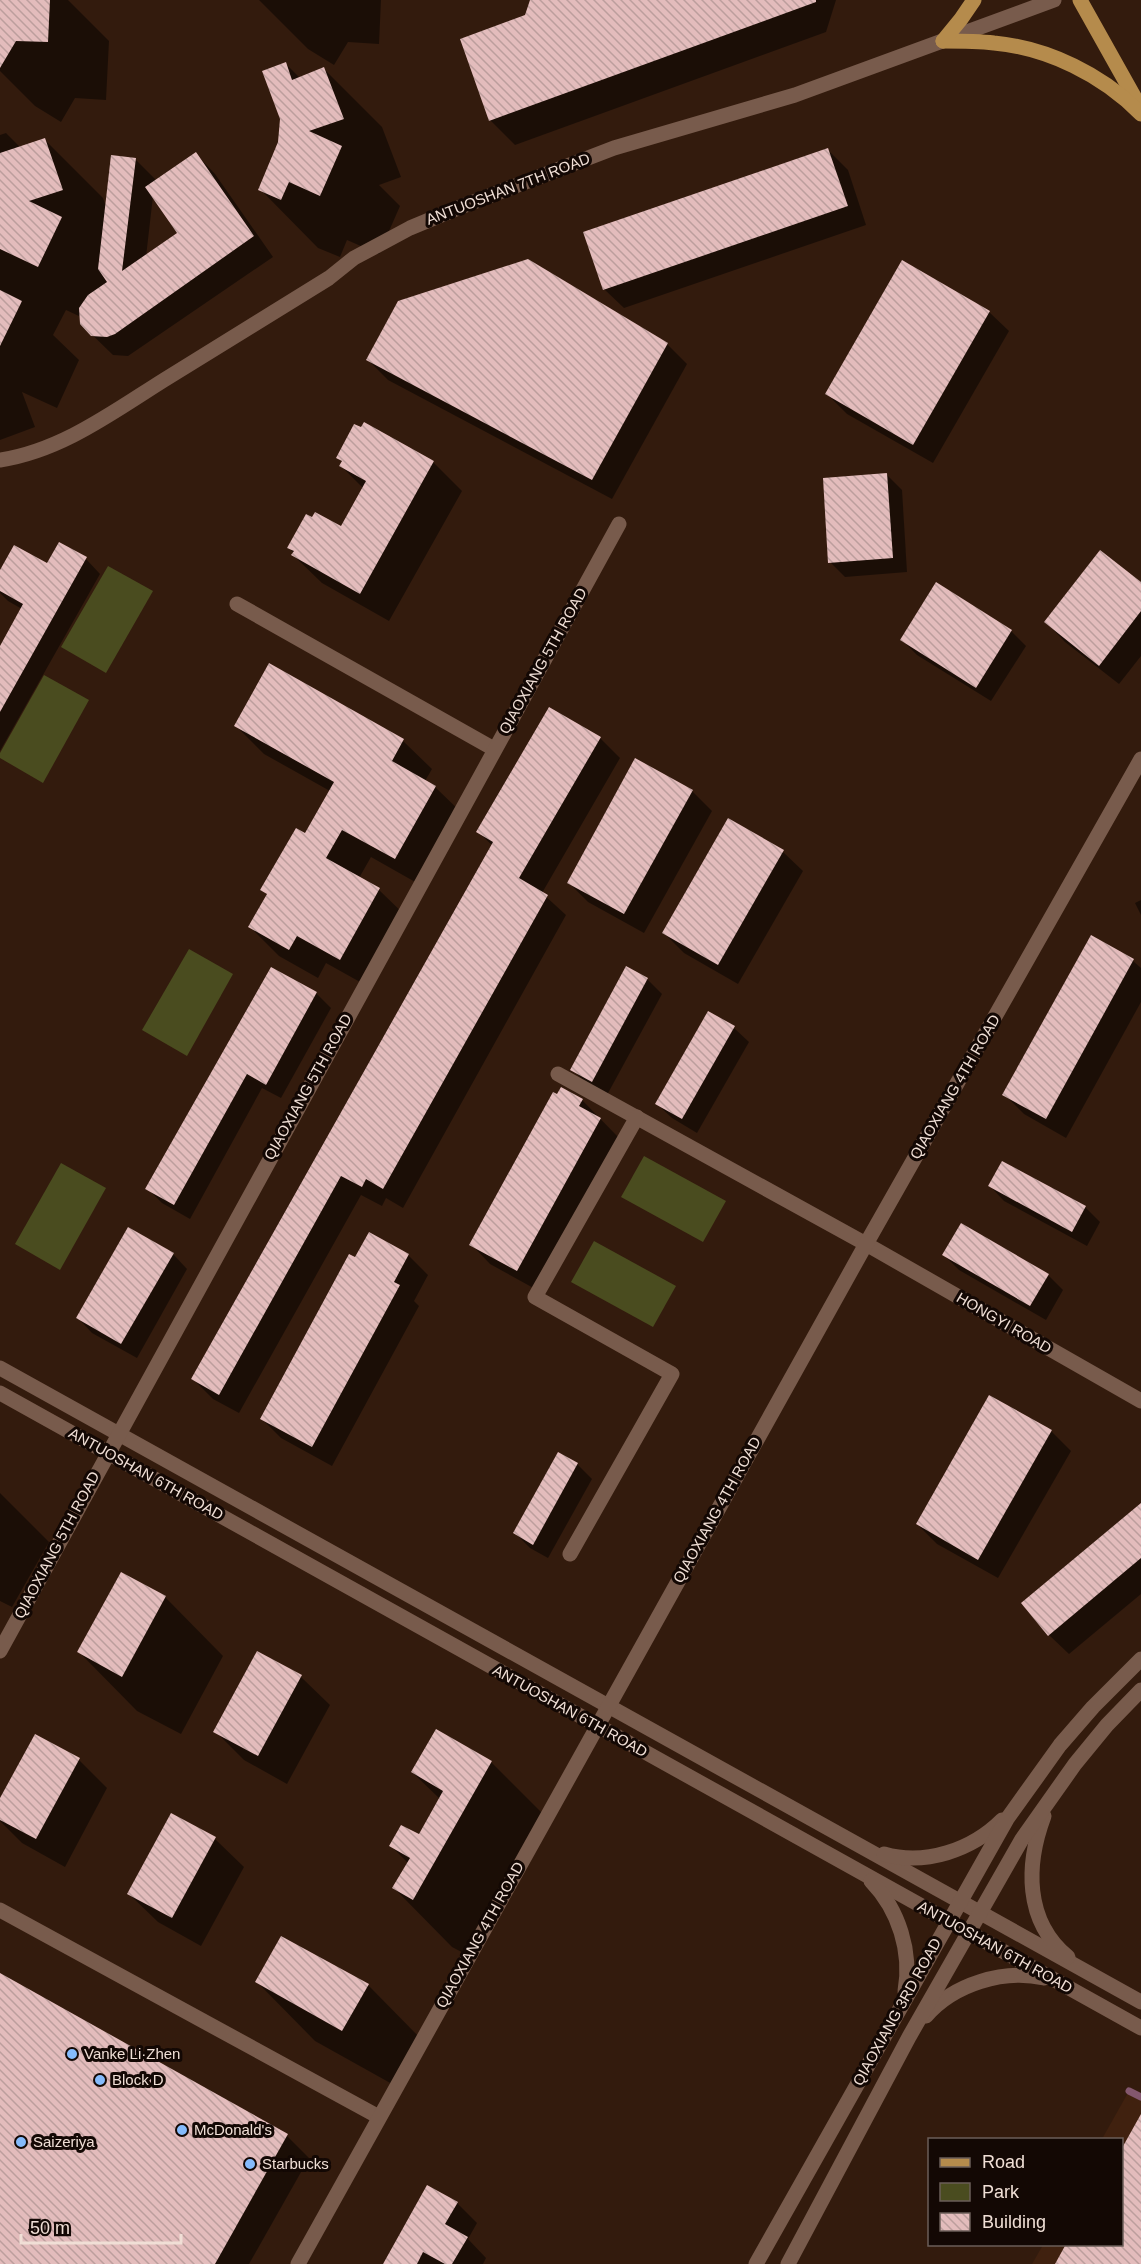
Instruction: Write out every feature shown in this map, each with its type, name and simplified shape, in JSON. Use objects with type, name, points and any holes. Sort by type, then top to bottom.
[{"type":"main road","points":[[943,40],[974,0]]},
{"type":"main road","points":[[1080,0],[1141,110]]},
{"type":"main road","points":[[943,40],[995,43],[1054,57],[1104,83],[1141,114]]},
{"type":"street","name":"ANTUOSHAN 7TH ROAD","points":[[0,460],[18,457],[56,444],[97,422],[329,278],[354,258],[410,228],[614,148],[795,95],[1054,0]]},
{"type":"street","name":"QIAOXIANG 5TH ROAD","points":[[0,1651],[619,524]]},
{"type":"street","points":[[237,604],[494,749]]},
{"type":"street","name":"QIAOXIANG 4TH ROAD","points":[[298,2264],[866,1244],[1141,759]]},
{"type":"street","name":"HONGYI ROAD","points":[[558,1074],[866,1244],[1141,1401]]},
{"type":"street","points":[[570,1554],[672,1374],[535,1297],[637,1118]]},
{"type":"street","name":"ANTUOSHAN 6TH ROAD","points":[[0,1368],[1141,2002]]},
{"type":"street","name":"ANTUOSHAN 6TH ROAD","points":[[0,1393],[1141,2028]]},
{"type":"street","name":"QIAOXIANG 3RD ROAD","points":[[756,2264],[948,1921],[1018,1802],[1060,1745],[1092,1707],[1141,1659]]},
{"type":"street","name":"QIAOXIANG 3RD ROAD","points":[[788,2264],[909,2037],[1022,1839],[1060,1785],[1107,1725],[1141,1690]]},
{"type":"street","points":[[1060,1785],[1039,1829],[1032,1858],[1031,1885],[1047,1930],[1065,1954],[1089,1974]]},
{"type":"street","points":[[853,1843],[906,1859],[933,1857],[960,1847],[986,1833],[997,1825],[1018,1802]]},
{"type":"street","points":[[860,1871],[882,1894],[902,1934],[907,1979],[899,2008]]},
{"type":"street","points":[[0,1910],[379,2117]]},
{"type":"street","points":[[909,2037],[929,2012],[941,2002],[980,1982],[1021,1975],[1060,1983]]},
{"type":"shaded area","points":[[1129,2091],[1141,2098],[1141,2264],[1032,2264],[1042,2246],[1123,2246],[1123,2138],[1103,2138]]},
{"type":"green space","points":[[108,566],[153,591],[106,673],[61,647]]},
{"type":"green space","points":[[44,675],[89,700],[43,783],[0,758],[0,753]]},
{"type":"green space","points":[[189,949],[233,974],[187,1056],[142,1030]]},
{"type":"green space","points":[[644,1156],[726,1201],[703,1242],[621,1197]]},
{"type":"green space","points":[[61,1163],[106,1188],[60,1270],[15,1244]]},
{"type":"green space","points":[[594,1241],[676,1286],[653,1327],[571,1282]]},
{"type":"building","points":[[0,0],[50,0],[48,42],[16,41],[0,68]]},
{"type":"building","points":[[530,0],[816,0],[816,2],[489,121],[460,39],[525,15]]},
{"type":"building","points":[[286,62],[292,80],[324,67],[344,119],[309,131],[342,146],[320,196],[289,182],[281,200],[258,190],[278,142],[280,119],[262,71]]},
{"type":"building","points":[[45,138],[63,190],[29,201],[62,217],[38,267],[0,249],[0,153]]},
{"type":"building","points":[[828,148],[848,206],[603,290],[583,232]]},
{"type":"building","points":[[196,152],[254,236],[115,334],[107,337],[91,336],[80,324],[79,308],[88,295],[107,282],[98,269],[111,155],[136,158],[122,271],[177,233],[145,187]]},
{"type":"building","points":[[528,259],[668,343],[592,480],[366,360],[398,301]]},
{"type":"building","points":[[902,260],[990,311],[913,445],[825,394]]},
{"type":"building","points":[[0,290],[22,301],[0,346]]},
{"type":"building","points":[[364,422],[434,461],[360,594],[291,555],[294,551],[287,548],[306,514],[312,517],[315,512],[341,526],[366,481],[339,466],[342,461],[336,458],[354,424],[361,427]]},
{"type":"building","points":[[887,473],[893,558],[828,563],[823,478]]},
{"type":"building","points":[[59,542],[87,557],[0,712],[0,646],[23,604],[0,591],[0,570],[14,545],[47,563]]},
{"type":"building","points":[[1100,550],[1141,582],[1141,611],[1099,666],[1044,622]]},
{"type":"building","points":[[936,582],[1012,630],[976,688],[900,640]]},
{"type":"building","points":[[269,663],[404,739],[392,761],[436,786],[395,859],[342,830],[326,858],[380,888],[340,960],[297,936],[289,950],[248,927],[267,894],[260,890],[296,828],[305,833],[334,782],[234,726]]},
{"type":"building","points":[[549,707],[601,737],[519,878],[548,895],[383,1189],[366,1179],[362,1187],[341,1176],[219,1395],[191,1379],[493,842],[476,832]]},
{"type":"building","points":[[635,758],[693,790],[624,914],[567,883]]},
{"type":"building","points":[[728,818],[784,850],[718,965],[662,933]]},
{"type":"building","points":[[1091,935],[1134,959],[1046,1119],[1002,1095]]},
{"type":"building","points":[[626,966],[648,978],[592,1082],[570,1070]]},
{"type":"building","points":[[271,967],[317,992],[266,1085],[247,1074],[174,1205],[145,1189]]},
{"type":"building","points":[[708,1011],[735,1026],[682,1119],[655,1104]]},
{"type":"building","points":[[561,1087],[583,1099],[579,1106],[601,1118],[517,1271],[469,1245],[553,1092],[557,1094]]},
{"type":"building","points":[[1002,1161],[1086,1206],[1072,1232],[988,1186]]},
{"type":"building","points":[[961,1223],[1049,1274],[1030,1306],[942,1255]]},
{"type":"building","points":[[128,1227],[174,1253],[121,1344],[76,1318]]},
{"type":"building","points":[[369,1232],[409,1254],[394,1282],[400,1285],[312,1447],[260,1419],[349,1254],[355,1257]]},
{"type":"building","points":[[989,1395],[1052,1430],[978,1560],[916,1524]]},
{"type":"building","points":[[558,1452],[578,1463],[533,1545],[513,1533]]},
{"type":"building","points":[[1141,1503],[1141,1558],[1048,1636],[1021,1603]]},
{"type":"building","points":[[121,1572],[166,1596],[122,1677],[77,1652]]},
{"type":"building","points":[[257,1651],[302,1675],[258,1756],[213,1732]]},
{"type":"building","points":[[436,1729],[492,1761],[413,1900],[392,1888],[410,1858],[389,1846],[401,1825],[419,1834],[443,1791],[411,1772]]},
{"type":"building","points":[[35,1734],[80,1758],[36,1839],[0,1820],[0,1798]]},
{"type":"building","points":[[171,1813],[216,1837],[172,1918],[127,1894]]},
{"type":"building","points":[[281,1936],[369,1984],[342,2031],[255,1982]]},
{"type":"building","name":"Vanke Li·Zhen","points":[[0,1973],[288,2134],[215,2264],[0,2264]]},
{"type":"building","points":[[1141,2114],[1141,2264],[1055,2264],[1065,2246],[1123,2246],[1123,2146]]},
{"type":"building","points":[[427,2185],[458,2202],[445,2224],[468,2237],[452,2264],[445,2264],[423,2252],[417,2264],[383,2264]]},
{"type":"waterway","points":[[1129,2091],[1141,2097]]},
{"type":"place","name":"Vanke Li·Zhen","points":[[72,2054]]},
{"type":"place","name":"Block D","points":[[100,2080]]},
{"type":"place","name":"McDonald's","points":[[182,2130]]},
{"type":"place","name":"Saizeriya","points":[[21,2142]]},
{"type":"place","name":"Starbucks","points":[[250,2164]]}]
